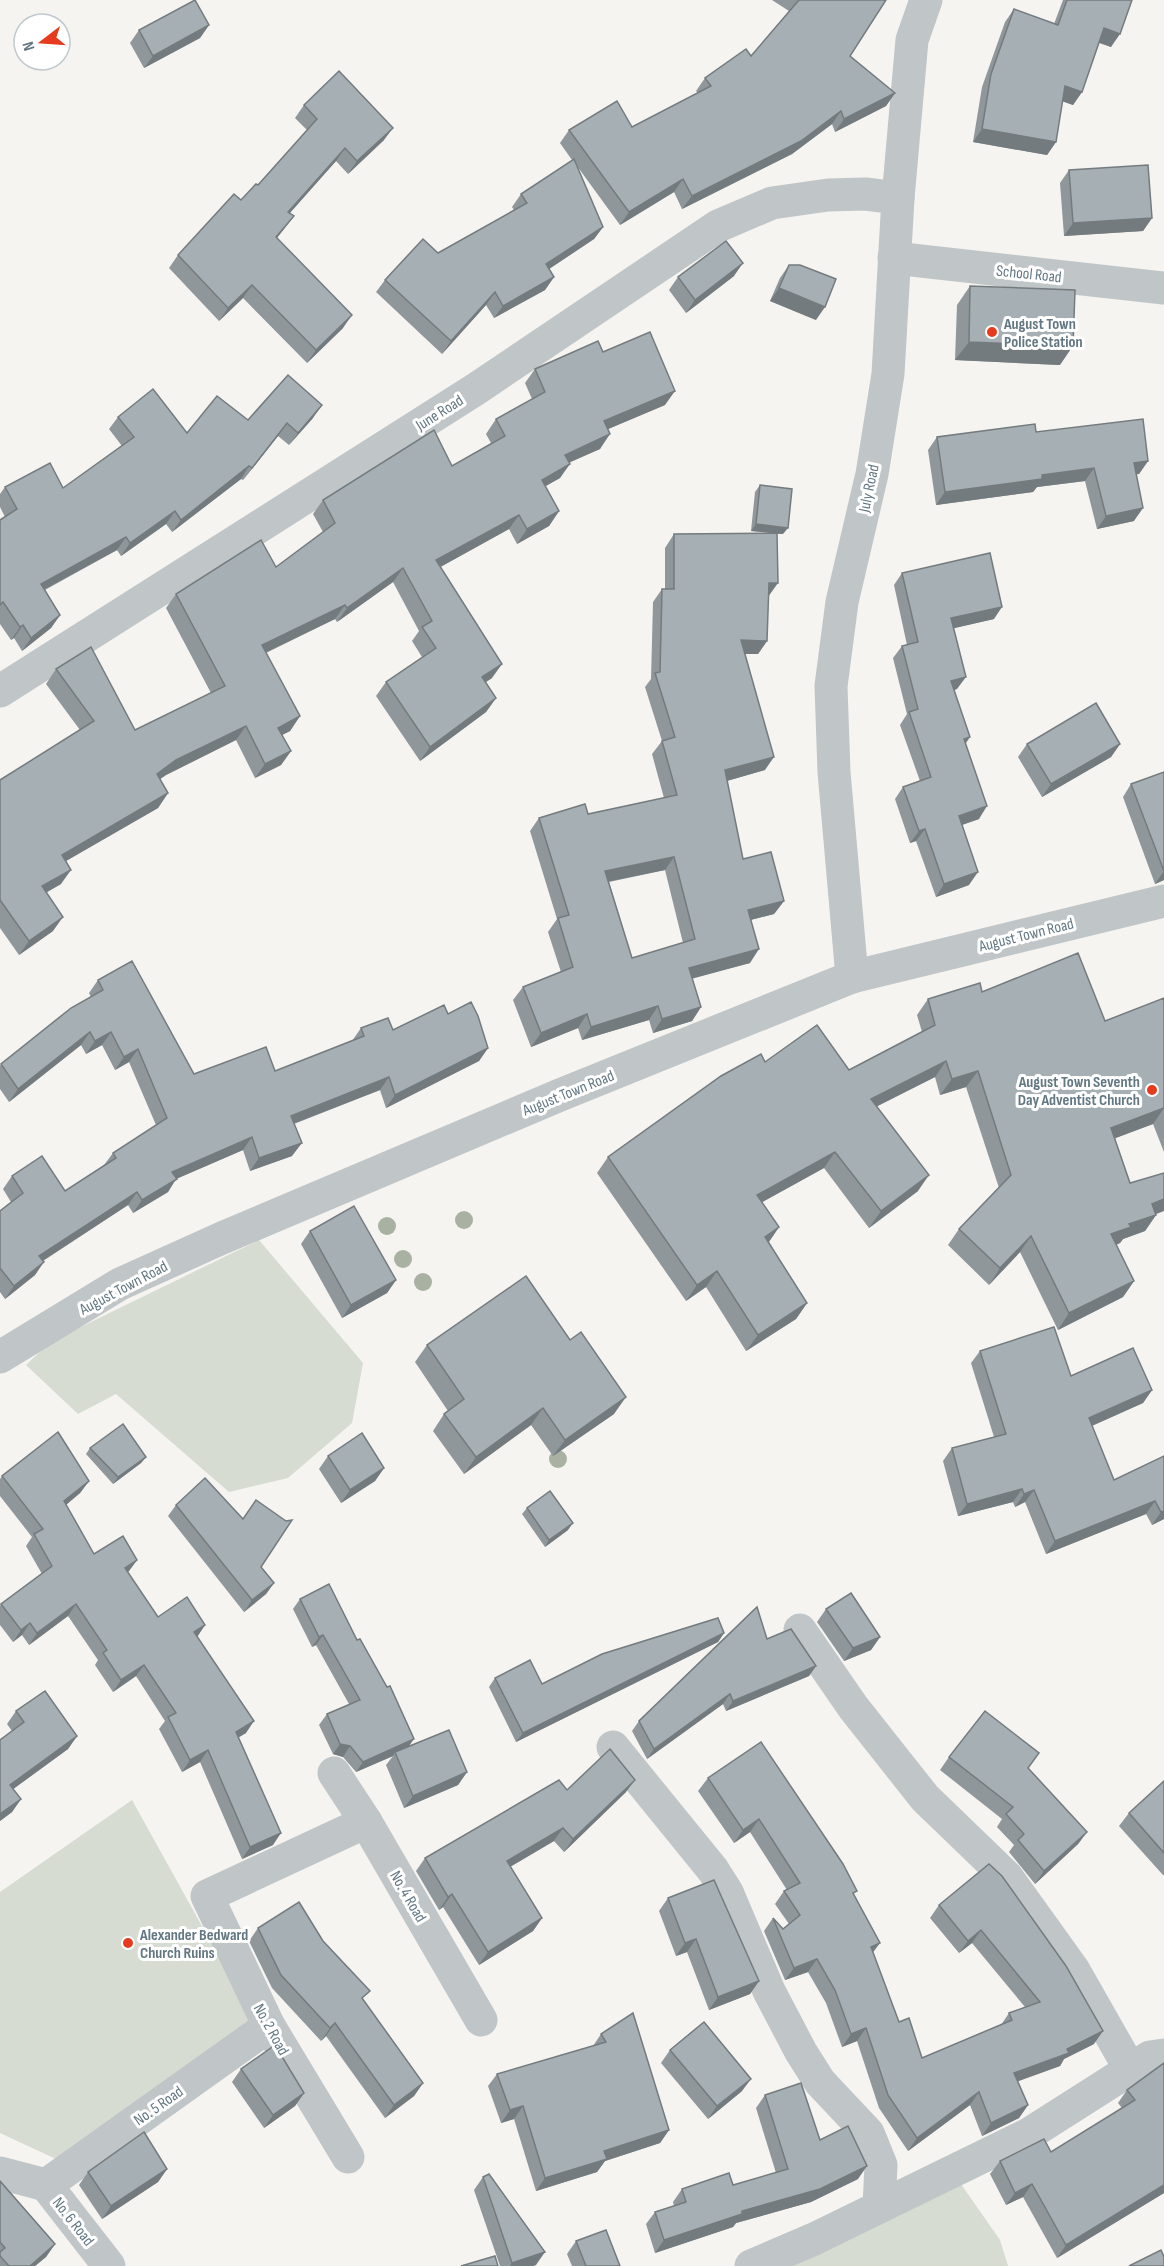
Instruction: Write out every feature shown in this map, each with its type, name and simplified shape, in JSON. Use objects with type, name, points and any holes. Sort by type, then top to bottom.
[{"type":"street","name":"July Road","points":[[852,977],[834,772],[831,686],[842,602],[873,474],[888,374],[898,198],[912,40],[926,0]]},
{"type":"street","name":"June Road","points":[[0,692],[477,389],[718,226],[772,203],[828,195],[865,194],[898,198]]},
{"type":"street","name":"School Road","points":[[894,258],[1164,288]]},
{"type":"street","name":"August Town Road","points":[[2,1353],[120,1284],[212,1243],[538,1103],[852,977],[1164,900]]},
{"type":"street","points":[[800,1630],[853,1707],[926,1798],[1007,1877],[1073,1969],[1130,2069]]},
{"type":"street","points":[[614,1747],[713,1870],[727,1892],[769,1991],[801,2052],[820,2082],[868,2133],[881,2165],[879,2207]]},
{"type":"street","name":"No. 4 Road","points":[[334,1773],[366,1822],[481,2020]]},
{"type":"street","name":"No. 2 Road","points":[[348,2157],[269,2026],[207,1896],[366,1822]]},
{"type":"street","name":"No. 5 Road","points":[[46,2185],[269,2026]]},
{"type":"street","points":[[751,2266],[1029,2134],[1150,2057],[1164,2055]]},
{"type":"street","name":"No. 6 Road","points":[[0,2172],[46,2185],[109,2266]]},
{"type":"shaded area","points":[[259,1240],[363,1363],[352,1423],[288,1478],[229,1492],[116,1394],[78,1414],[26,1365],[50,1342]]},
{"type":"shaded area","points":[[132,1800],[254,2020],[56,2159],[0,2133],[0,1892]]},
{"type":"shaded area","points":[[954,2174],[1000,2240],[1008,2266],[761,2266]]},
{"type":"building","points":[[195,0],[209,25],[153,56],[139,30]]},
{"type":"building","points":[[799,0],[886,0],[850,56],[895,93],[844,119],[841,111],[801,141],[692,196],[683,179],[629,212],[569,130],[617,101],[632,127],[711,86],[705,78],[746,49],[751,56]]},
{"type":"building","points":[[1067,0],[1132,0],[1120,34],[1104,28],[1082,92],[1065,86],[1056,142],[982,129],[991,74],[1014,9],[1058,25]]},
{"type":"building","points":[[339,71],[393,128],[357,161],[345,148],[288,212],[294,216],[276,237],[352,315],[316,350],[252,285],[228,308],[178,255],[234,194],[241,200],[256,184],[258,185],[317,119],[304,105]]},
{"type":"building","points":[[574,159],[603,227],[546,264],[554,277],[503,306],[495,292],[451,341],[385,280],[423,239],[438,253],[527,203],[521,194]]},
{"type":"building","points":[[1148,165],[1152,218],[1073,223],[1069,170]]},
{"type":"building","points":[[726,241],[743,263],[695,300],[678,277]]},
{"type":"building","points":[[789,265],[800,265],[836,279],[825,307],[779,288]]},
{"type":"building","points":[[970,286],[1075,290],[1073,346],[969,342]]},
{"type":"building","points":[[650,332],[675,391],[604,421],[610,434],[565,455],[570,464],[542,480],[559,511],[527,529],[519,515],[436,560],[502,664],[482,677],[496,698],[430,747],[386,682],[436,648],[422,627],[432,621],[403,568],[347,608],[345,605],[262,645],[300,716],[278,728],[291,751],[265,764],[246,726],[176,760],[157,774],[168,793],[62,855],[71,870],[42,886],[63,917],[29,941],[0,900],[0,780],[94,721],[56,669],[91,647],[135,730],[225,686],[176,594],[261,540],[276,567],[335,523],[323,500],[434,430],[452,466],[505,436],[496,419],[545,392],[535,369],[598,341],[603,352]]},
{"type":"building","points":[[288,375],[322,405],[298,433],[287,423],[252,468],[249,466],[181,520],[175,511],[130,543],[126,537],[41,584],[60,615],[31,638],[23,625],[20,627],[3,602],[0,605],[0,520],[17,509],[5,487],[50,463],[63,488],[134,437],[118,417],[153,389],[187,433],[217,396],[248,420]]},
{"type":"building","points":[[1143,419],[1148,461],[1134,463],[1143,508],[1106,516],[1094,468],[1042,475],[1042,479],[945,492],[937,437],[1035,424],[1036,432]]},
{"type":"building","points":[[760,485],[792,489],[788,528],[756,524]]},
{"type":"building","points":[[777,533],[778,583],[769,583],[767,641],[741,640],[774,757],[725,770],[743,859],[771,852],[784,901],[748,910],[759,949],[689,968],[701,1007],[662,1019],[658,1006],[591,1027],[587,1014],[541,1033],[523,987],[573,967],[558,918],[569,915],[539,818],[585,804],[588,814],[677,795],[662,741],[675,737],[655,673],[660,672],[662,589],[674,589],[674,534]],"holes":[[[674,857],[695,939],[632,958],[605,871]]]},
{"type":"building","points":[[990,553],[1002,607],[951,618],[966,677],[951,681],[970,737],[964,739],[987,806],[959,816],[978,872],[944,884],[925,829],[919,831],[903,787],[931,777],[909,712],[918,709],[902,646],[918,642],[902,573]]},
{"type":"building","points":[[1096,703],[1120,744],[1051,784],[1027,744]]},
{"type":"building","points":[[1164,772],[1164,871],[1131,784]]},
{"type":"building","points":[[1078,953],[1105,1021],[1164,998],[1164,1108],[1111,1128],[1130,1183],[1164,1173],[1164,1199],[1152,1204],[1156,1215],[1129,1224],[1131,1227],[1111,1234],[1134,1281],[1069,1313],[1031,1236],[1000,1268],[959,1229],[1011,1175],[978,1071],[952,1079],[946,1061],[871,1099],[929,1175],[881,1211],[835,1152],[757,1195],[779,1227],[765,1237],[807,1303],[758,1335],[717,1271],[697,1285],[608,1157],[721,1076],[761,1054],[765,1062],[817,1025],[849,1070],[935,1025],[928,999],[980,983],[982,992]]},
{"type":"building","points":[[132,961],[194,1074],[266,1047],[275,1071],[364,1036],[361,1028],[388,1018],[393,1030],[444,1005],[448,1014],[471,1002],[488,1048],[395,1095],[389,1077],[291,1116],[302,1143],[259,1158],[252,1137],[172,1172],[177,1179],[142,1200],[137,1192],[39,1256],[44,1262],[14,1286],[0,1268],[0,1211],[23,1193],[12,1176],[42,1156],[65,1191],[116,1158],[113,1153],[167,1118],[138,1049],[124,1057],[111,1032],[95,1041],[90,1032],[18,1089],[1,1064],[71,1008],[103,990],[98,980]]},
{"type":"building","points":[[354,1206],[396,1280],[351,1305],[310,1231]]},
{"type":"building","points":[[526,1276],[570,1340],[581,1332],[626,1397],[565,1440],[543,1408],[476,1457],[444,1414],[464,1399],[427,1345]]},
{"type":"building","points":[[1054,1327],[1071,1376],[1133,1348],[1152,1390],[1089,1418],[1114,1480],[1164,1456],[1164,1511],[1161,1512],[1155,1501],[1055,1541],[1034,1490],[1024,1494],[1022,1489],[967,1504],[952,1448],[1006,1434],[980,1351]]},
{"type":"building","points":[[123,1424],[146,1457],[118,1477],[90,1448]]},
{"type":"building","points":[[58,1432],[89,1481],[64,1501],[94,1554],[123,1536],[137,1560],[125,1568],[158,1617],[187,1597],[205,1625],[194,1632],[254,1721],[236,1732],[281,1833],[250,1847],[208,1750],[190,1760],[168,1717],[176,1713],[144,1665],[121,1680],[103,1653],[107,1650],[76,1604],[37,1633],[30,1623],[21,1630],[1,1604],[52,1566],[34,1534],[43,1529],[2,1476]]},
{"type":"building","points":[[362,1433],[384,1468],[350,1490],[328,1456]]},
{"type":"building","points":[[205,1478],[243,1519],[256,1500],[286,1521],[292,1520],[261,1567],[274,1583],[252,1600],[176,1505]]},
{"type":"building","points":[[550,1491],[573,1523],[549,1540],[527,1508]]},
{"type":"building","points":[[329,1584],[357,1640],[360,1639],[387,1687],[390,1686],[414,1739],[363,1762],[350,1746],[340,1744],[327,1714],[360,1700],[323,1635],[319,1637],[300,1599]]},
{"type":"building","points":[[851,1593],[880,1637],[853,1648],[826,1609]]},
{"type":"building","points":[[757,1607],[767,1639],[791,1629],[816,1666],[733,1701],[730,1694],[654,1749],[639,1721]]},
{"type":"building","points":[[718,1618],[724,1633],[523,1733],[495,1678],[530,1660],[542,1684],[602,1654]]},
{"type":"building","points":[[45,1691],[77,1736],[10,1785],[21,1799],[0,1814],[0,1740],[24,1722],[16,1711]]},
{"type":"building","points":[[985,1711],[1039,1753],[1028,1768],[1087,1832],[1044,1871],[1018,1840],[1024,1834],[1006,1814],[1013,1807],[949,1757]]},
{"type":"building","points":[[449,1730],[467,1772],[413,1796],[395,1752]]},
{"type":"building","points":[[761,1742],[843,1864],[857,1891],[853,1893],[880,1943],[871,1947],[899,2022],[909,2018],[922,2058],[1012,2020],[1009,2013],[1040,2002],[981,1930],[968,1941],[939,1905],[989,1864],[1002,1876],[1066,1966],[1103,2031],[1067,2049],[1069,2053],[1014,2073],[1028,2105],[991,2123],[979,2092],[917,2138],[888,2095],[866,2028],[851,2034],[835,1990],[817,1959],[794,1968],[773,1918],[783,1929],[800,1915],[784,1891],[800,1883],[759,1819],[743,1830],[708,1778]]},
{"type":"building","points":[[610,1749],[635,1780],[573,1839],[563,1828],[507,1861],[542,1918],[488,1952],[452,1894],[448,1897],[425,1858],[559,1780],[567,1790]]},
{"type":"building","points":[[1164,1781],[1164,1853],[1129,1813]]},
{"type":"building","points":[[714,1880],[759,1981],[718,1997],[696,1939],[685,1943],[668,1898]]},
{"type":"building","points":[[299,1902],[323,1941],[370,1991],[362,1998],[423,2083],[394,2105],[335,2023],[330,2028],[281,1975],[258,1928]]},
{"type":"building","points":[[633,2013],[669,2130],[604,2151],[607,2159],[545,2178],[523,2106],[510,2110],[497,2074],[606,2042],[601,2034]]},
{"type":"building","points":[[704,2022],[751,2079],[717,2106],[670,2050]]},
{"type":"building","points":[[275,2045],[304,2093],[273,2115],[241,2069]]},
{"type":"building","points":[[1164,2063],[1164,2185],[1066,2245],[1032,2184],[1015,2193],[1000,2161],[1044,2139],[1051,2152],[1135,2100],[1127,2090]]},
{"type":"building","points":[[801,2083],[820,2140],[848,2126],[867,2166],[820,2189],[742,2211],[742,2214],[664,2240],[655,2212],[686,2202],[682,2189],[729,2173],[733,2185],[788,2169],[765,2095]]},
{"type":"building","points":[[144,2132],[167,2169],[111,2206],[88,2172]]},
{"type":"building","points":[[489,2174],[545,2252],[512,2263],[483,2177]]},
{"type":"building","points":[[0,2181],[55,2244],[30,2266],[9,2266],[0,2256],[0,2252],[5,2248],[0,2242]]},
{"type":"building","points":[[606,2230],[620,2266],[586,2266],[576,2241]]},
{"type":"building","points":[[1161,2250],[1164,2266],[1129,2266]]},
{"type":"building","points":[[495,2256],[498,2266],[461,2266]]},
{"type":"place","name":"August Town Police Station","points":[[992,332]]},
{"type":"place","name":"August Town Seventh Day Adventist Church","points":[[1152,1090]]},
{"type":"place","name":"Alexander Bedward Church Ruins","points":[[128,1943]]}]
